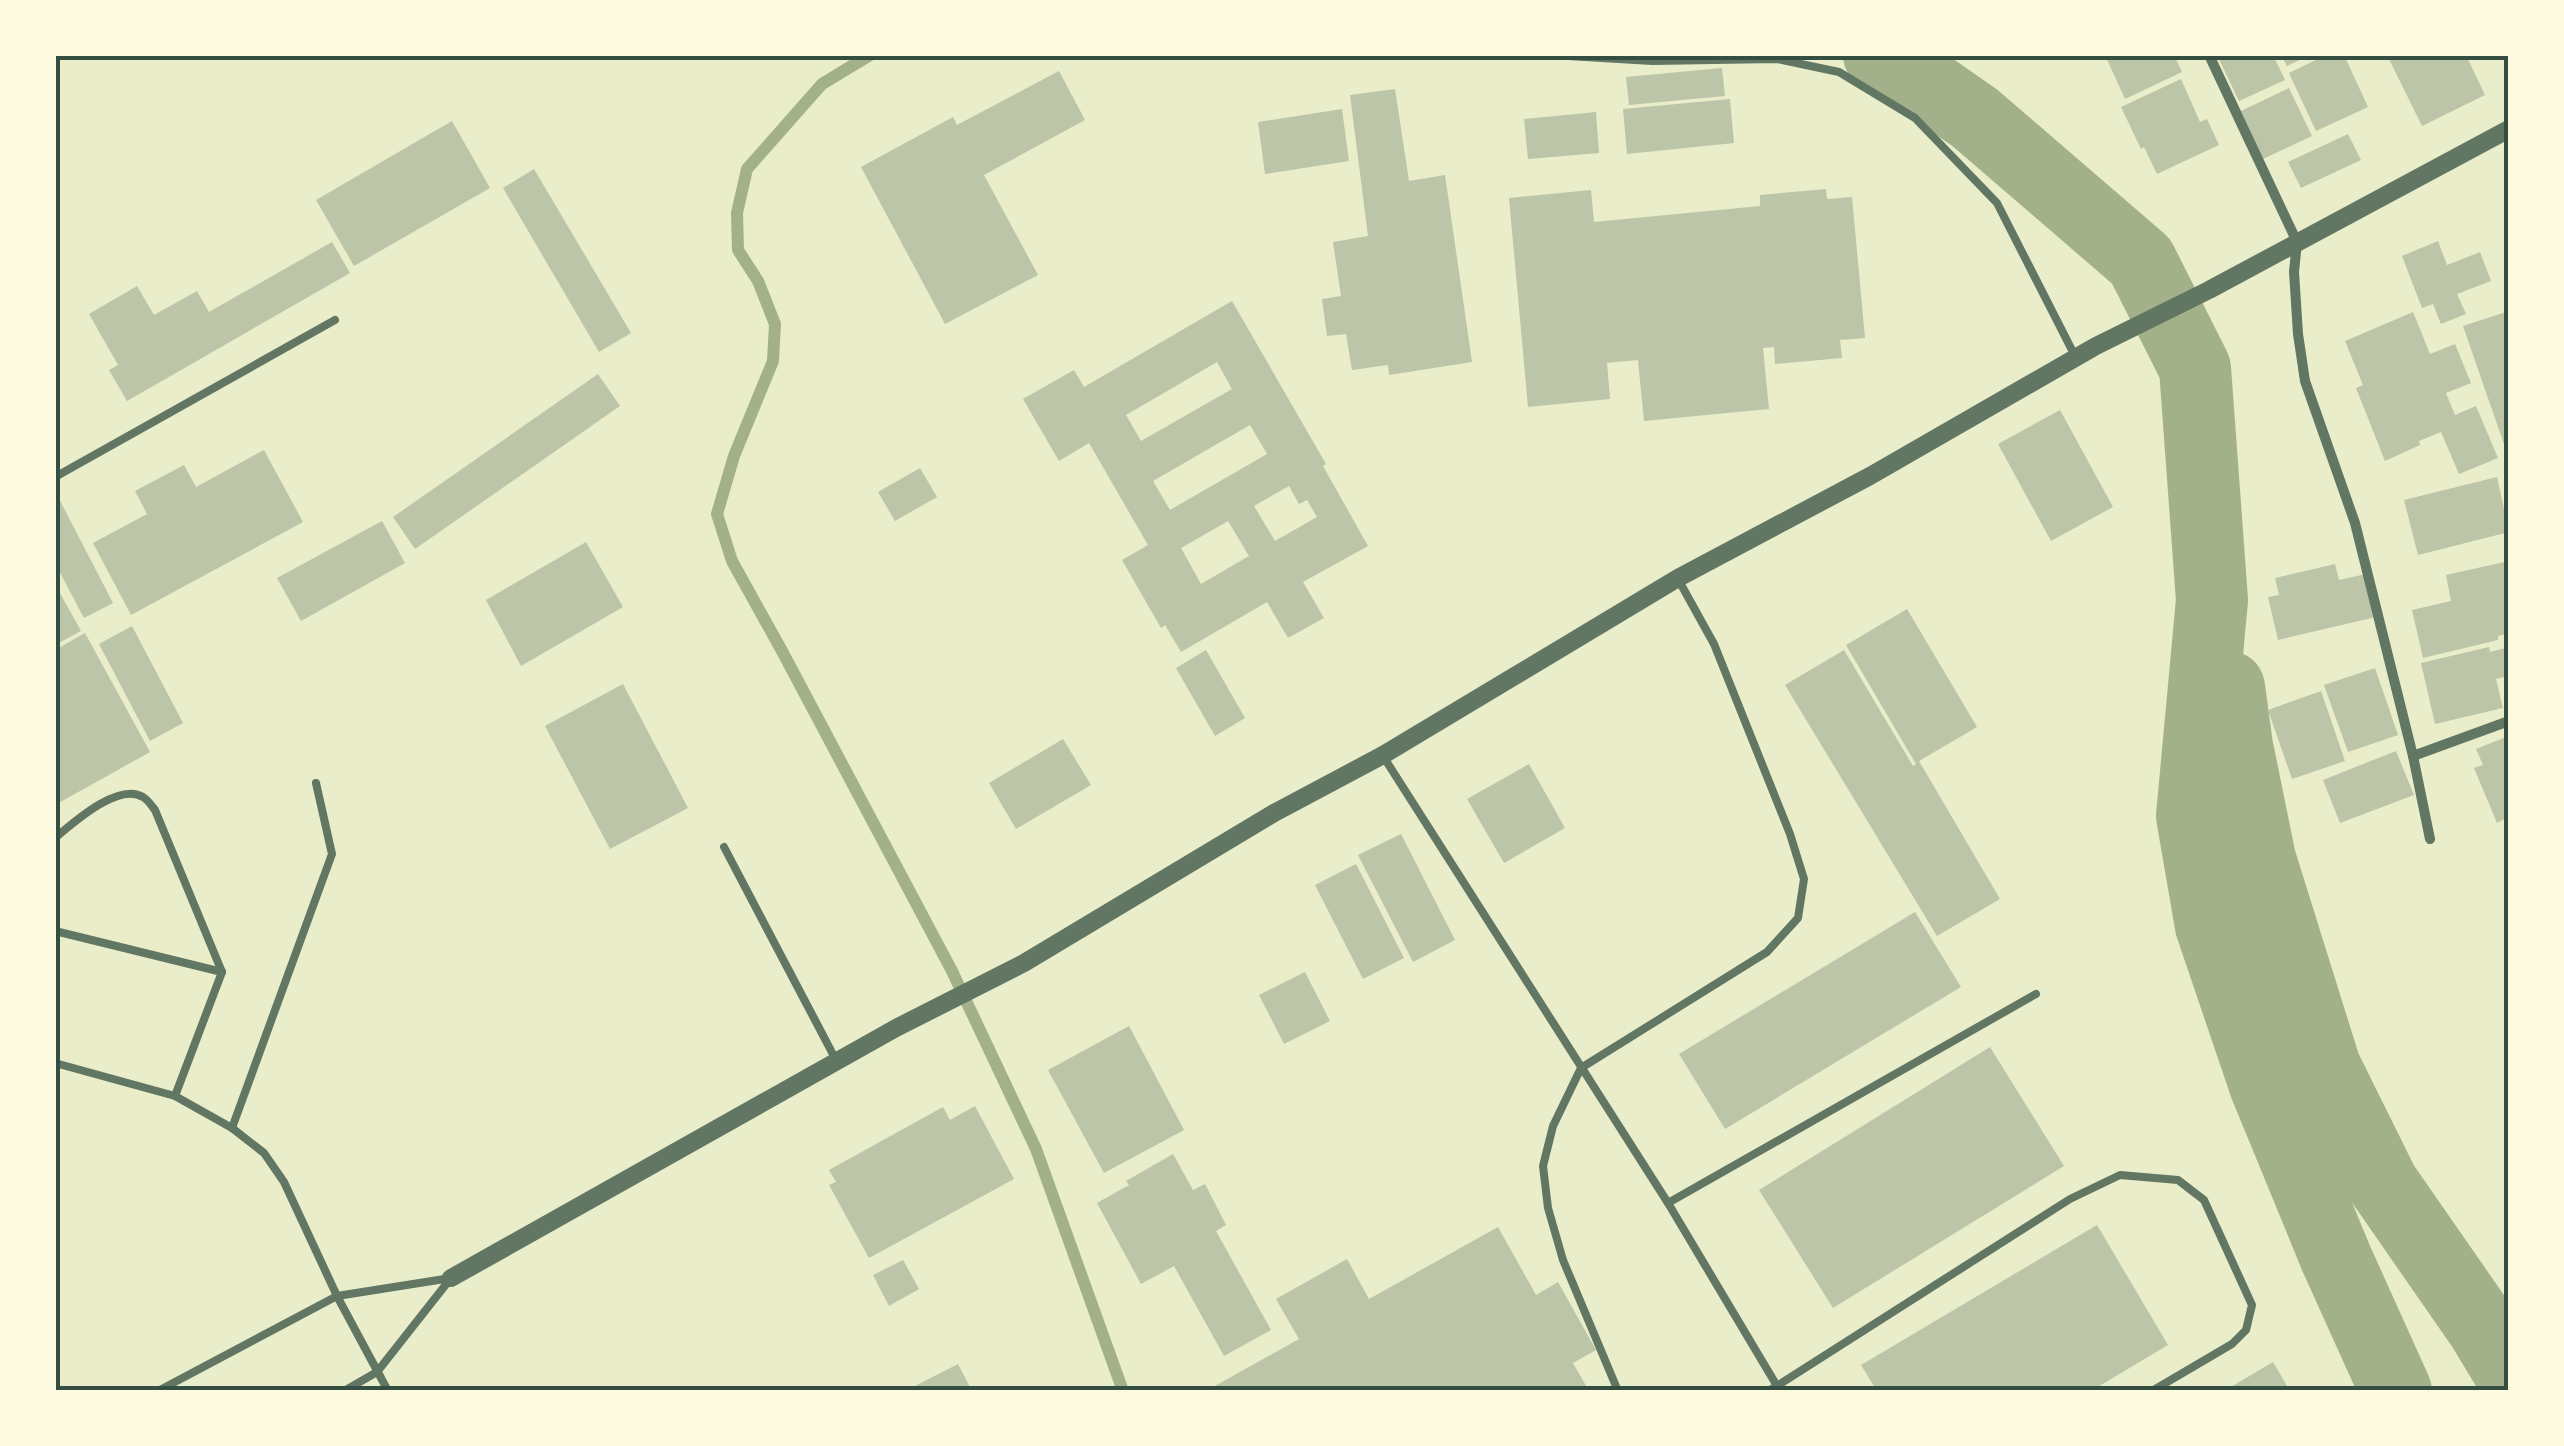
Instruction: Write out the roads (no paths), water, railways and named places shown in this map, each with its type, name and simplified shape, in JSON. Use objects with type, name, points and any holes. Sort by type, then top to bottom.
[{"type":"street","points":[[2209,55],[2296,242],[2298,334],[2305,381],[2354,523],[2430,839]]},
{"type":"street","points":[[451,1278],[896,1028],[1024,963],[1678,578],[1870,476],[2096,346],[2509,129]]},
{"type":"street","points":[[2413,756],[2509,721]]},
{"type":"lane","points":[[1551,55],[1652,61],[1777,59],[1840,72],[1915,118],[1996,204],[2076,358]]},
{"type":"lane","points":[[55,477],[336,320]]},
{"type":"lane","points":[[1618,1391],[1562,1260],[1548,1208],[1542,1166],[1554,1126],[1580,1068],[1768,952],[1798,918],[1804,879],[1790,834],[1714,644],[1678,578]]},
{"type":"lane","points":[[1383,755],[1668,1204],[1775,1389],[2070,1199],[2120,1175],[2178,1180],[2204,1200],[2252,1305],[2246,1330],[2232,1344],[2152,1391]]},
{"type":"lane","points":[[232,1128],[332,854],[316,783]]},
{"type":"lane","points":[[55,838],[104,802],[134,794],[146,798],[154,810],[222,972],[175,1096]]},
{"type":"lane","points":[[724,847],[837,1062]]},
{"type":"lane","points":[[55,931],[222,972]]},
{"type":"lane","points":[[1668,1204],[2036,994]]},
{"type":"lane","points":[[55,1063],[175,1096],[232,1128],[264,1152],[284,1182],[337,1296],[388,1391]]},
{"type":"lane","points":[[158,1391],[337,1296],[451,1278]]},
{"type":"lane","points":[[344,1391],[377,1372],[451,1278]]},
{"type":"waterway","points":[[870,55],[822,84],[747,169],[737,213],[738,250],[758,281],[775,324],[773,361],[734,456],[717,514],[732,561],[952,971],[1036,1149],[1123,1391]]},
{"type":"waterway","points":[[1879,55],[1975,118],[2141,261],[2195,368],[2212,600],[2192,816],[2211,926],[2265,1085],[2396,1391]]},
{"type":"waterway","points":[[2229,687],[2260,859],[2325,1067],[2383,1184],[2509,1371]]}]
